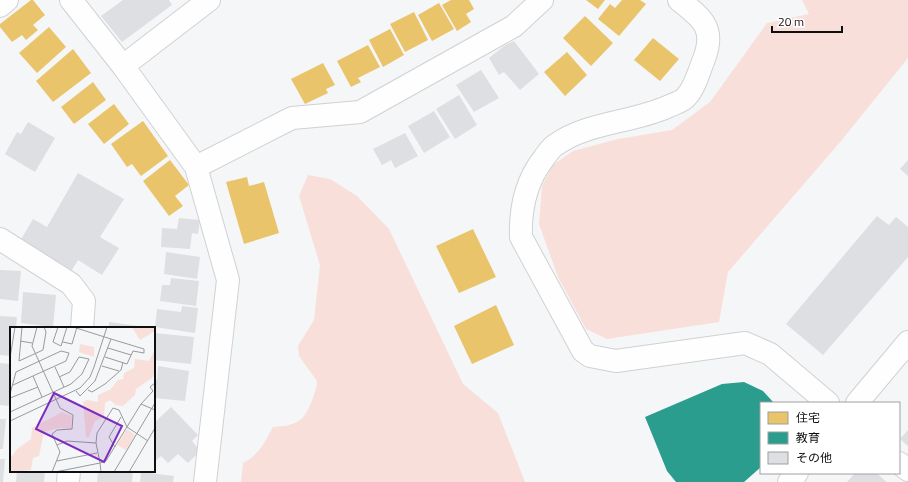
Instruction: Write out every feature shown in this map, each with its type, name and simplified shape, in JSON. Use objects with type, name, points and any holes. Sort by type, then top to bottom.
[{"type":"street","points":[[0,6],[7,0]]},
{"type":"street","points":[[71,0],[123,66],[196,167],[228,280],[205,482]]},
{"type":"street","points":[[123,66],[209,0]]},
{"type":"street","points":[[196,167],[292,118],[360,112],[514,26],[542,0]]},
{"type":"street","points":[[679,0],[700,16],[709,30],[708,48],[691,92],[685,98],[651,114],[585,130],[553,147],[536,168],[528,185],[520,220],[521,238],[583,351],[590,356],[616,361],[746,343],[770,354],[827,402]]},
{"type":"street","points":[[0,239],[71,284],[84,301],[82,327]]},
{"type":"street","points":[[858,402],[908,342]]},
{"type":"street","points":[[900,464],[908,470]]},
{"type":"street","points":[[68,482],[69,472]]},
{"type":"street","points":[[789,482],[796,474]]},
{"type":"shaded area","points":[[802,0],[908,0],[908,58],[841,141],[728,272],[719,322],[607,339],[586,329],[558,277],[539,224],[542,186],[553,165],[573,151],[618,139],[672,130],[710,102],[767,23],[809,14]]},
{"type":"shaded area","points":[[308,175],[330,179],[357,196],[389,229],[463,384],[498,413],[525,482],[241,482],[243,463],[253,457],[264,443],[273,427],[291,425],[303,417],[312,402],[317,385],[317,381],[299,356],[298,346],[314,320],[320,265],[299,196]]},
{"type":"building: 住宅","points":[[33,0],[45,15],[33,25],[38,30],[26,40],[22,35],[12,42],[0,27],[0,24]]},
{"type":"building: 住宅","points":[[451,0],[469,0],[474,9],[466,14],[471,22],[457,31],[442,5]]},
{"type":"building: 住宅","points":[[586,0],[605,0],[598,9]]},
{"type":"building: 住宅","points":[[622,0],[640,0],[646,4],[619,36],[598,19],[610,4],[615,8]]},
{"type":"building: 住宅","points":[[439,3],[454,29],[432,41],[418,15]]},
{"type":"building: 住宅","points":[[414,12],[428,40],[405,52],[390,24]]},
{"type":"building: 住宅","points":[[585,16],[613,43],[591,66],[563,38]]},
{"type":"building: 住宅","points":[[49,27],[66,47],[37,73],[19,53]]},
{"type":"building: 住宅","points":[[390,29],[404,55],[383,67],[369,40]]},
{"type":"building: 住宅","points":[[653,38],[679,59],[660,81],[634,60]]},
{"type":"building: 住宅","points":[[368,45],[380,67],[358,78],[361,82],[351,87],[337,61]]},
{"type":"building: 住宅","points":[[73,49],[91,73],[53,102],[36,81]]},
{"type":"building: 住宅","points":[[567,52],[587,75],[565,96],[544,72]]},
{"type":"building: 住宅","points":[[323,63],[335,85],[326,89],[328,93],[305,104],[291,79]]},
{"type":"building: 住宅","points":[[93,82],[106,100],[74,124],[61,107]]},
{"type":"building: 住宅","points":[[114,104],[129,124],[104,144],[88,124]]},
{"type":"building: 住宅","points":[[143,121],[168,156],[141,176],[132,164],[127,167],[111,144]]},
{"type":"building: 住宅","points":[[170,160],[189,185],[175,196],[183,206],[169,216],[143,181]]},
{"type":"building: 住宅","points":[[247,177],[249,186],[264,182],[279,233],[244,244],[226,182]]},
{"type":"building: 住宅","points":[[473,229],[496,277],[459,293],[436,246]]},
{"type":"building: 住宅","points":[[496,305],[514,345],[472,364],[454,326]]},
{"type":"building: 教育","points":[[744,382],[763,391],[773,402],[760,402],[760,468],[744,482],[676,482],[667,471],[645,417],[722,384]]},
{"type":"building: その他","points":[[123,0],[169,0],[172,5],[122,42],[101,16]]},
{"type":"building: その他","points":[[514,41],[539,74],[520,90],[504,72],[499,75],[489,58],[504,46]]},
{"type":"building: その他","points":[[481,70],[499,98],[474,112],[456,85]]},
{"type":"building: その他","points":[[459,95],[477,125],[455,139],[436,109]]},
{"type":"building: その他","points":[[434,111],[450,137],[424,153],[408,126]]},
{"type":"building: その他","points":[[28,122],[55,138],[35,172],[5,154],[17,132],[21,134]]},
{"type":"building: その他","points":[[405,133],[418,156],[395,168],[391,160],[382,165],[373,149]]},
{"type":"building: その他","points":[[908,160],[908,176],[900,169]]},
{"type":"building: その他","points":[[78,173],[124,199],[100,237],[119,248],[102,275],[78,260],[72,270],[20,241],[33,219],[47,227]]},
{"type":"building: その他","points":[[877,216],[889,225],[896,217],[908,227],[908,257],[823,355],[786,324]]},
{"type":"building: その他","points":[[179,218],[200,220],[198,234],[192,233],[190,249],[161,247],[162,228],[177,229]]},
{"type":"building: その他","points":[[166,252],[200,257],[197,279],[164,274]]},
{"type":"building: その他","points":[[0,270],[21,271],[18,301],[0,299]]},
{"type":"building: その他","points":[[171,278],[199,281],[196,306],[160,301],[162,285],[170,285]]},
{"type":"building: その他","points":[[23,292],[56,295],[53,327],[21,323]]},
{"type":"building: その他","points":[[182,306],[198,308],[195,333],[155,327],[157,309],[181,312]]},
{"type":"building: その他","points":[[0,316],[17,317],[16,327],[10,327],[10,356],[0,355]]},
{"type":"building: その他","points":[[109,322],[145,327],[109,327]]},
{"type":"building: その他","points":[[155,333],[194,337],[191,364],[155,360]]},
{"type":"building: その他","points":[[0,363],[10,364],[9,406],[0,405]]},
{"type":"building: その他","points":[[158,366],[189,371],[185,401],[155,398],[155,380],[157,380]]},
{"type":"building: その他","points":[[171,407],[198,435],[192,441],[200,451],[188,463],[178,454],[168,463],[161,456],[156,460],[155,422]]},
{"type":"building: その他","points":[[0,419],[6,419],[3,449],[0,449]]},
{"type":"building: その他","points":[[908,430],[908,446],[900,439]]},
{"type":"building: その他","points":[[0,459],[5,459],[3,482],[0,482]]},
{"type":"building: その他","points":[[17,472],[45,472],[44,482],[16,482]]},
{"type":"building: その他","points":[[98,472],[133,472],[132,482],[97,482]]},
{"type":"building: その他","points":[[141,472],[174,476],[173,482],[140,482]]},
{"type":"building: その他","points":[[854,474],[877,474],[887,482],[847,482]]}]
